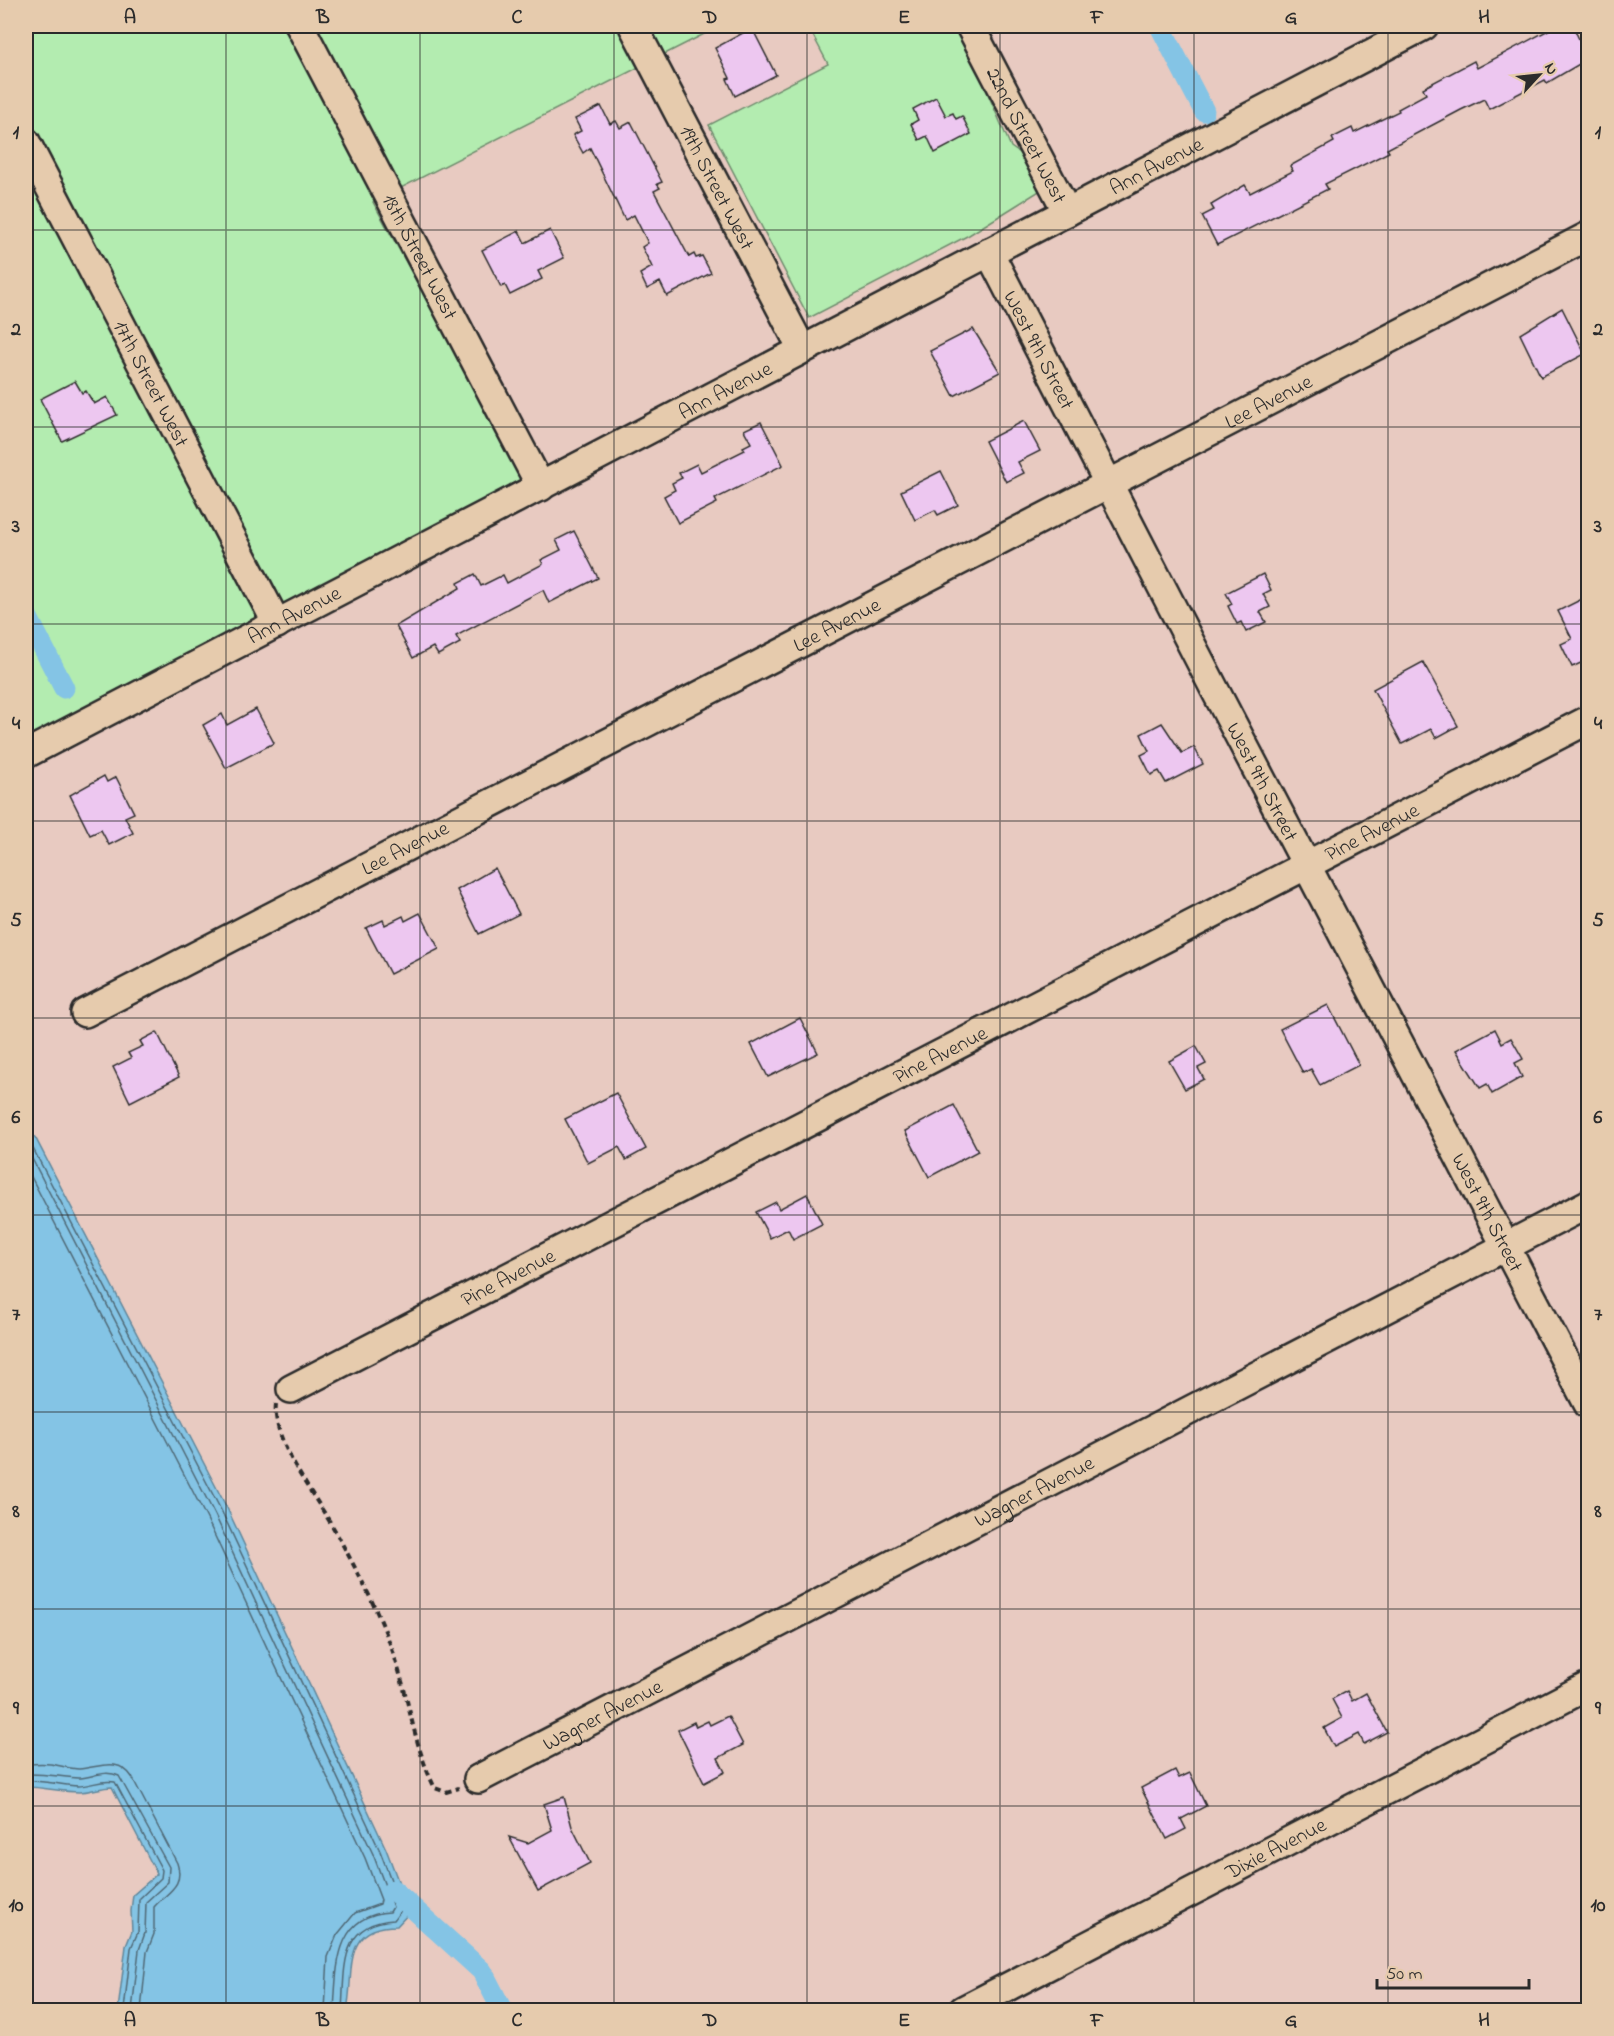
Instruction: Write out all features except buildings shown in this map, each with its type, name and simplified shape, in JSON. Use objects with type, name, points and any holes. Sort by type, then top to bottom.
[{"type":"street","name":"18th Street West","points":[[300,26],[541,487]]},
{"type":"street","name":"19th Street West","points":[[633,26],[802,349]]},
{"type":"street","name":"22nd Street West","points":[[970,26],[1067,212]]},
{"type":"street","name":"Ann Avenue","points":[[26,754],[1067,212],[1414,28]]},
{"type":"street","name":"17th Street West","points":[[26,142],[278,624]]},
{"type":"street","name":"Lee Avenue","points":[[85,1013],[1588,236]]},
{"type":"street","name":"West 9th Street","points":[[989,252],[1588,1404]]},
{"type":"street","name":"Pine Avenue","points":[[291,1389],[1588,720]]},
{"type":"street","name":"Wagner Avenue","points":[[478,1779],[1588,1204]]},
{"type":"street","name":"Dixie Avenue","points":[[963,2010],[1588,1686]]},
{"type":"path","points":[[291,1389],[276,1403],[274,1417],[292,1460],[330,1520],[381,1624],[399,1669],[422,1764],[435,1788],[446,1792],[478,1779]]},
{"type":"green space","points":[[26,26],[720,26],[373,202],[531,490],[42,745],[26,738]]},
{"type":"green space","points":[[808,26],[964,26],[978,58],[988,94],[1011,147],[1057,180],[969,235],[809,318],[709,125],[828,64]]},
{"type":"water","points":[[26,1125],[36,1139],[228,1510],[386,1849],[410,1912],[397,1926],[379,1928],[366,1934],[358,1943],[351,1967],[347,2010],[118,2010],[126,1946],[132,1931],[133,1895],[157,1874],[112,1787],[79,1792],[26,1787]]},
{"type":"waterway","points":[[1160,26],[1204,111]]},
{"type":"waterway","points":[[26,614],[64,688]]},
{"type":"waterway","points":[[393,1890],[482,1971],[502,2010]]}]
